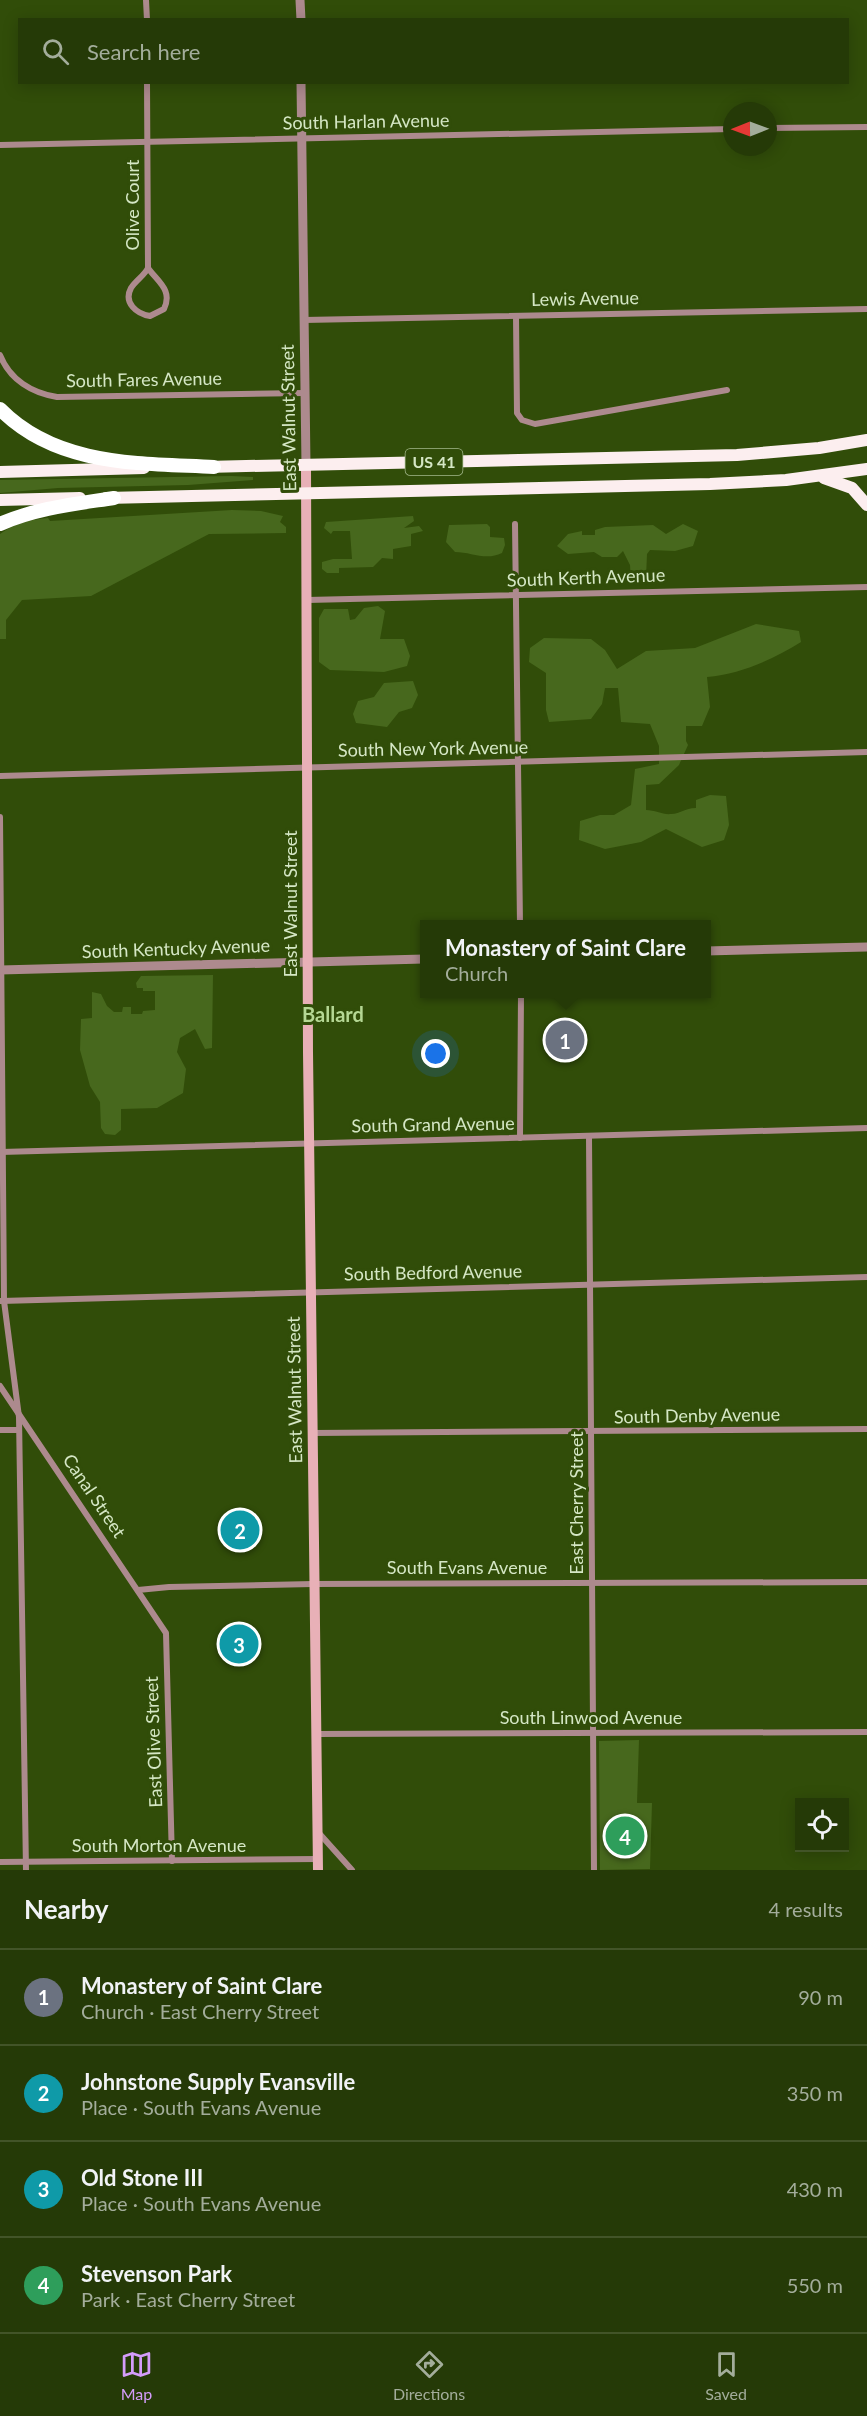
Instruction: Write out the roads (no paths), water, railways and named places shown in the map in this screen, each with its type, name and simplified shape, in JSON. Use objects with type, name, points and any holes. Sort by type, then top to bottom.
[{"type":"highway","points":[[0,409],[36,437],[69,452],[87,457],[140,463],[214,467]]},
{"type":"highway","name":"US 41","points":[[0,472],[737,455],[819,448],[867,440]]},
{"type":"highway","name":"US 41","points":[[0,500],[710,484],[817,477],[867,469]]},
{"type":"highway","points":[[817,477],[845,484],[867,505]]},
{"type":"highway","points":[[0,524],[38,511],[114,498]]},
{"type":"main road","name":"East Walnut Street","points":[[306,465],[307,962],[318,1865]]},
{"type":"street","points":[[146,0],[147,18]]},
{"type":"street","points":[[300,0],[301,18]]},
{"type":"street","points":[[147,84],[148,141]]},
{"type":"street","name":"East Walnut Street","points":[[301,84],[306,465]]},
{"type":"street","points":[[777,128],[867,127]]},
{"type":"street","name":"South Harlan Avenue","points":[[0,145],[723,129]]},
{"type":"street","name":"Olive Court","points":[[148,141],[148,268],[132,287],[129,300],[135,311],[150,315],[165,309],[168,300],[163,285],[148,268]]},
{"type":"street","name":"Lewis Avenue","points":[[304,320],[867,309]]},
{"type":"street","points":[[516,316],[517,413],[522,420],[535,424],[727,390]]},
{"type":"street","name":"South Fares Avenue","points":[[0,355],[7,369],[22,383],[40,393],[57,397],[305,393]]},
{"type":"street","points":[[515,524],[520,920]]},
{"type":"street","name":"South Kerth Avenue","points":[[307,600],[867,587]]},
{"type":"street","name":"South New York Avenue","points":[[0,776],[867,752]]},
{"type":"street","points":[[0,817],[2,1301],[19,1430],[26,1870]]},
{"type":"street","points":[[711,951],[867,947]]},
{"type":"street","name":"South Kentucky Avenue","points":[[1,970],[420,959]]},
{"type":"street","points":[[520,1138],[521,998]]},
{"type":"street","name":"South Grand Avenue","points":[[1,1152],[867,1128]]},
{"type":"street","name":"East Cherry Street","points":[[589,1137],[594,1870]]},
{"type":"street","name":"South Bedford Avenue","points":[[2,1301],[867,1276]]},
{"type":"street","name":"Canal Street","points":[[0,1386],[160,1624]]},
{"type":"street","name":"South Denby Avenue","points":[[312,1434],[867,1429]]},
{"type":"street","points":[[0,1430],[19,1430]]},
{"type":"street","name":"South Evans Avenue","points":[[138,1590],[314,1584],[867,1582]]},
{"type":"street","name":"East Olive Street","points":[[160,1624],[166,1633],[172,1862]]},
{"type":"street","name":"South Linwood Avenue","points":[[315,1734],[867,1731]]},
{"type":"street","points":[[317,1830],[352,1870]]},
{"type":"street","name":"South Morton Avenue","points":[[0,1862],[318,1865]]},
{"type":"place","name":"Monastery of Saint Clare","points":[[565,1040]]},
{"type":"place","name":"Johnstone Supply Evansville","points":[[240,1530]]},
{"type":"place","name":"Old Stone III","points":[[239,1644]]},
{"type":"place","name":"Stevenson Park","points":[[625,1836]]},
{"type":"district","name":"Ballard","points":[[333,1015]]}]
